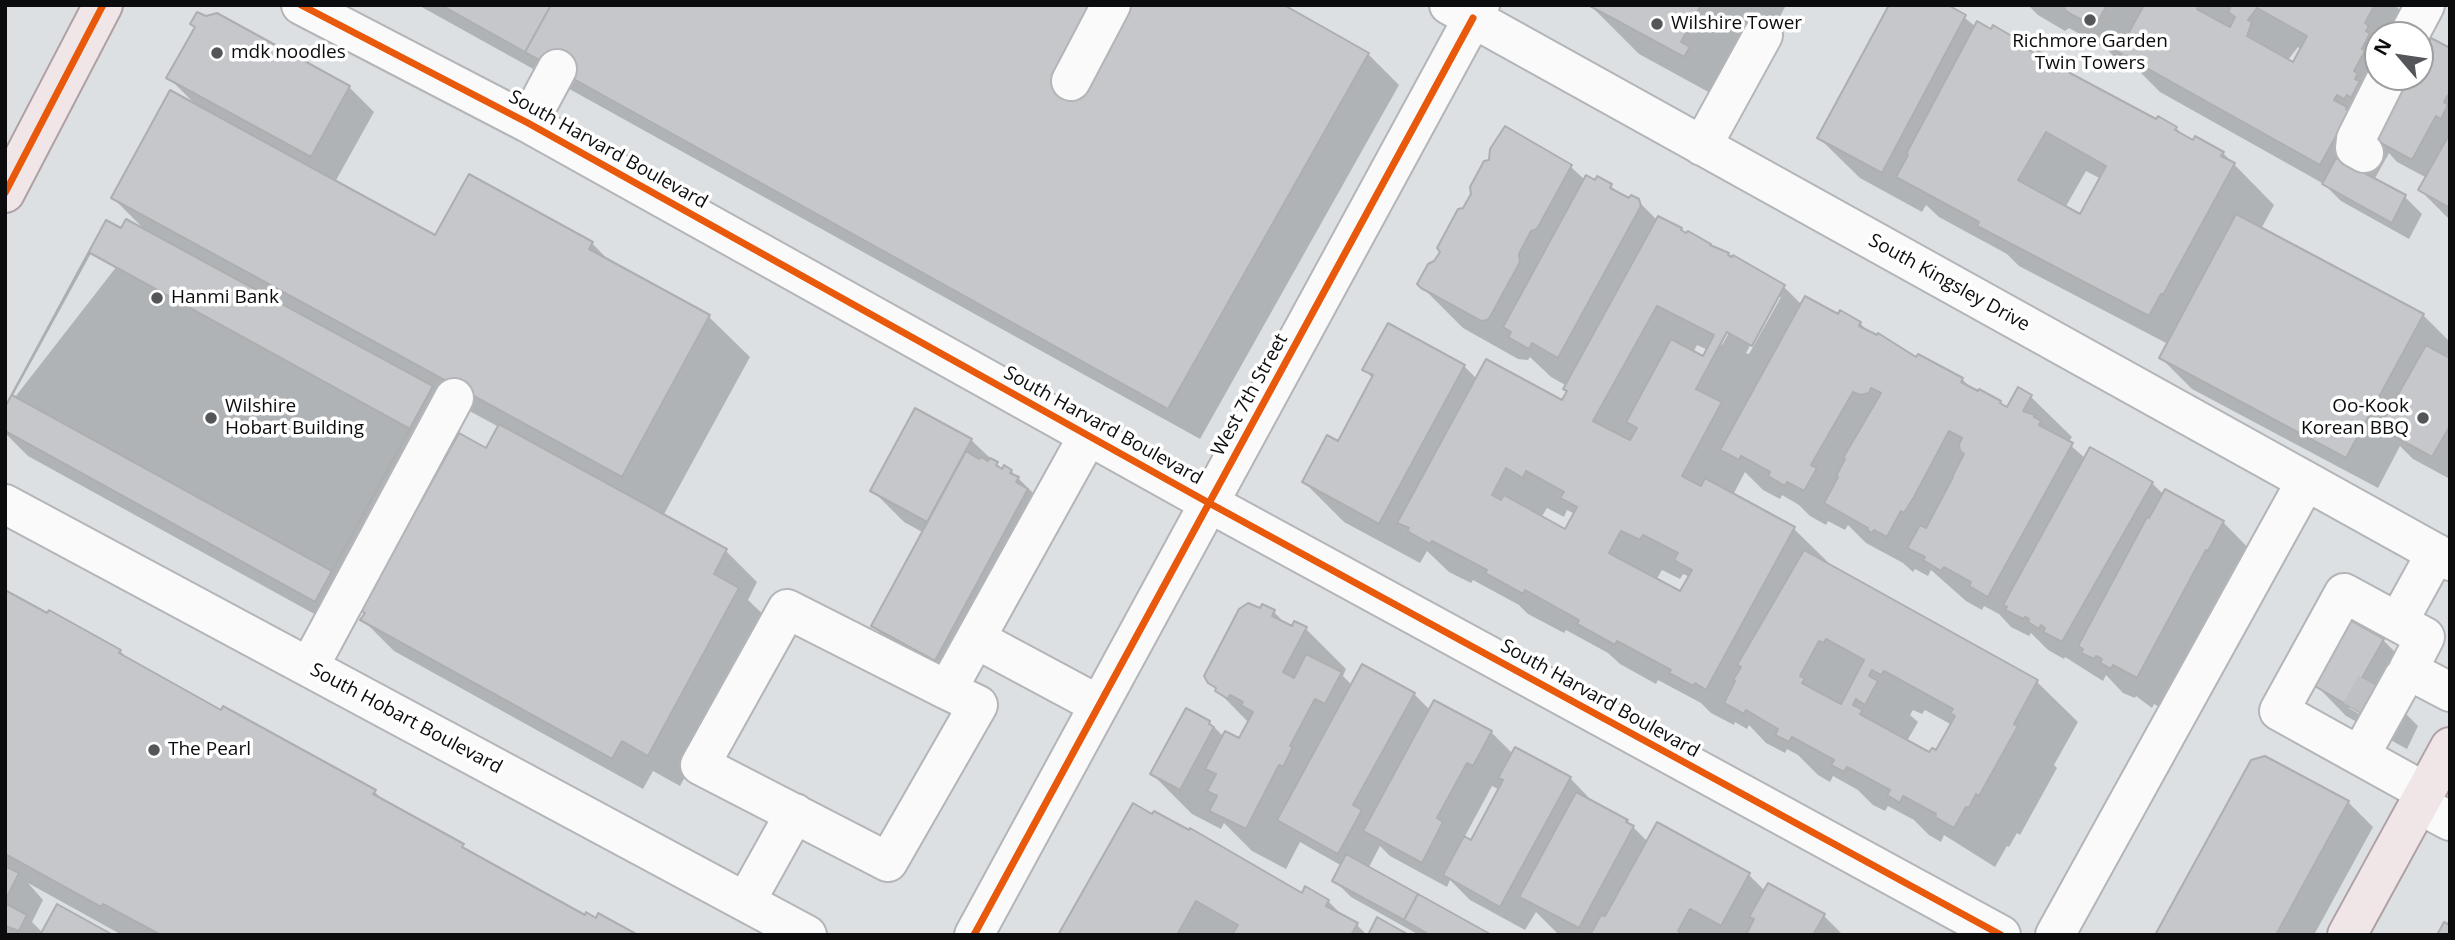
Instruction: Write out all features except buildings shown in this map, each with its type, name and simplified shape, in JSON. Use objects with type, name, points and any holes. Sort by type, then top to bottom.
[{"type":"main road","points":[[5,193],[103,5]]},
{"type":"main road","points":[[2347,935],[2431,806],[2450,747]]},
{"type":"street","name":"South Harvard Boulevard","points":[[301,5],[528,123],[1209,503],[2001,935]]},
{"type":"street","points":[[1071,81],[1111,5]]},
{"type":"street","points":[[2416,21],[2424,5]]},
{"type":"street","name":"South Kingsley Drive","points":[[1467,10],[1702,146],[2445,556]]},
{"type":"street","name":"West 7th Street","points":[[974,935],[1209,503],[1467,10]]},
{"type":"street","points":[[1702,146],[1763,35]]},
{"type":"street","points":[[528,123],[557,69]]},
{"type":"street","points":[[2364,153],[2355,148],[2356,139],[2380,91]]},
{"type":"street","points":[[309,667],[454,398]]},
{"type":"street","points":[[947,690],[1088,436]]},
{"type":"street","points":[[2055,935],[2306,481]]},
{"type":"street","name":"South Hobart Boulevard","points":[[5,503],[807,935]]},
{"type":"street","points":[[2398,622],[2445,556]]},
{"type":"street","points":[[2379,707],[2425,637],[2344,593],[2279,711],[2379,707],[2450,692]]},
{"type":"street","points":[[786,609],[947,690],[978,705],[888,862],[700,765],[786,609]]},
{"type":"street","points":[[976,639],[1099,705]]},
{"type":"street","points":[[2379,707],[2431,806]]},
{"type":"street","points":[[746,901],[795,813]]},
{"type":"tunnel","points":[[2360,712],[2375,685]]},
{"type":"cycle path","points":[[5,193],[103,5]]},
{"type":"cycle path","points":[[301,5],[528,123],[1209,503],[2001,935]]},
{"type":"cycle path","points":[[974,935],[1473,18]]},
{"type":"place","name":"Richmore Garden Twin Towers","points":[[2090,20]]},
{"type":"place","name":"Wilshire Tower","points":[[1657,24]]},
{"type":"place","name":"mdk noodles","points":[[217,53]]},
{"type":"place","name":"Hanmi Bank","points":[[157,298]]},
{"type":"place","name":"Wilshire Hobart Building","points":[[211,418]]},
{"type":"place","name":"Oo-Kook Korean BBQ","points":[[2423,418]]},
{"type":"place","name":"The Pearl","points":[[154,750]]}]
